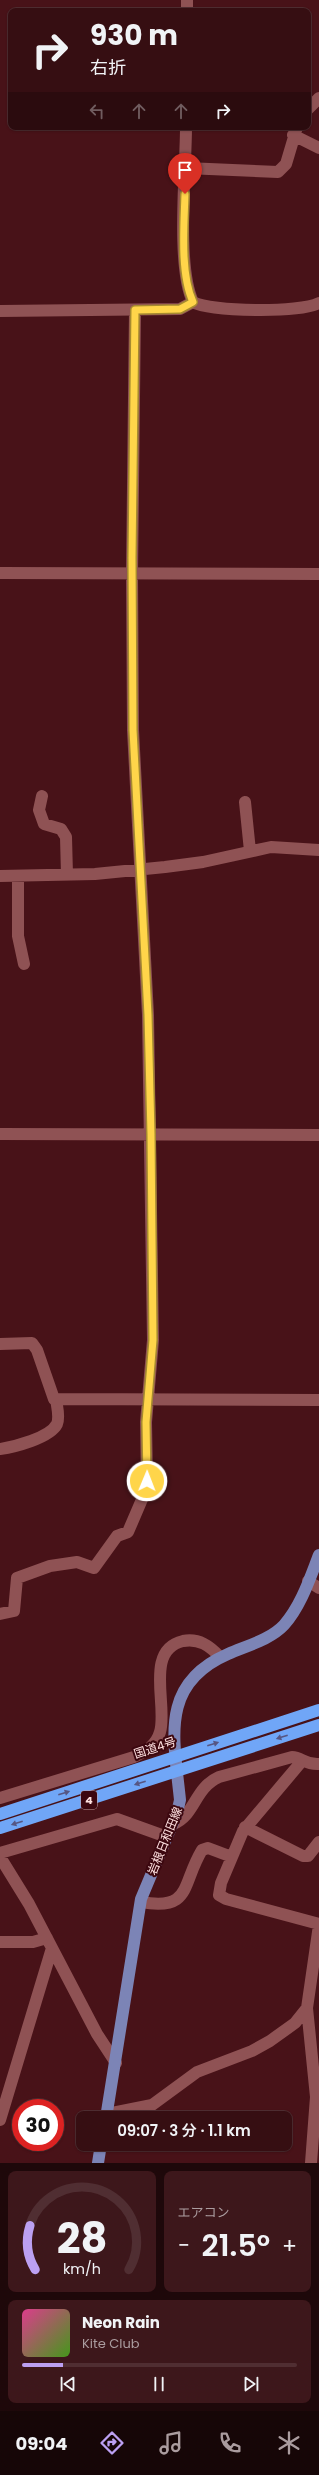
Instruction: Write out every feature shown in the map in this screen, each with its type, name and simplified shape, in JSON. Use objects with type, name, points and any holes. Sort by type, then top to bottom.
[{"type":"highway","name":"国道4号","points":[[0,1814],[319,1710]]},
{"type":"highway","name":"4","points":[[0,1828],[319,1725]]},
{"type":"main road","name":"岩根日和田線","points":[[107,2111],[116,2063],[122,2010],[141,1902],[173,1824],[180,1800],[174,1717],[179,1699],[193,1677],[204,1666],[220,1657],[275,1633],[314,1584],[319,1555]]},
{"type":"main road","points":[[98,2163],[100,2151]]},
{"type":"street","points":[[311,106],[319,98]]},
{"type":"street","points":[[186,130],[184,240],[188,286],[193,302]]},
{"type":"street","points":[[186,168],[278,172],[286,164],[295,131],[319,148]]},
{"type":"street","points":[[0,311],[180,309],[193,302],[217,307],[276,310],[306,308],[319,303]]},
{"type":"street","points":[[0,1614],[14,1611],[17,1578],[50,1566],[77,1562],[94,1568],[117,1536],[128,1532],[143,1497],[147,1481],[146,1422],[153,1340],[151,1134],[148,1015],[133,730],[132,574],[135,310]]},
{"type":"street","points":[[0,573],[319,574]]},
{"type":"street","points":[[42,796],[39,810],[44,824],[61,829],[66,837],[67,875]]},
{"type":"street","points":[[245,802],[250,851]]},
{"type":"street","points":[[0,876],[67,875],[140,869],[203,862],[271,847],[319,850]]},
{"type":"street","points":[[18,876],[18,936],[24,964]]},
{"type":"street","points":[[0,1134],[319,1135]]},
{"type":"street","points":[[0,1344],[32,1343],[37,1350],[53,1397],[56,1399],[58,1418],[55,1428],[38,1439],[0,1449]]},
{"type":"street","points":[[56,1399],[319,1400]]},
{"type":"street","points":[[0,1798],[134,1757],[149,1749],[160,1731],[160,1670],[167,1650],[175,1643],[191,1640],[205,1644],[220,1657]]},
{"type":"street","points":[[173,1824],[181,1821],[186,1816],[201,1789],[209,1782],[285,1758],[298,1757],[302,1761],[309,1764],[319,1764]]},
{"type":"street","points":[[302,1761],[245,1827],[221,1883],[219,1895],[222,1898],[319,1924],[307,2008],[316,2097],[311,2163]]},
{"type":"street","points":[[0,1853],[117,1819],[168,1837]]},
{"type":"street","points":[[245,1827],[303,1856],[308,1856],[319,1842]]},
{"type":"street","points":[[141,1902],[160,1905],[172,1903],[180,1898],[202,1850],[208,1848],[232,1857]]},
{"type":"street","points":[[0,1857],[29,1904],[97,2034],[116,2063]]},
{"type":"street","points":[[0,1942],[49,1943]]},
{"type":"street","points":[[0,2120],[49,1943]]},
{"type":"street","points":[[127,2111],[152,2105],[197,2072],[252,2051],[270,2041],[295,2023],[307,2008]]},
{"type":"route","points":[[147,1481],[146,1422],[153,1340],[151,1134],[148,1015],[142,924],[133,730],[132,447],[135,310],[180,309],[193,302],[188,286],[184,240],[185,194]]}]
